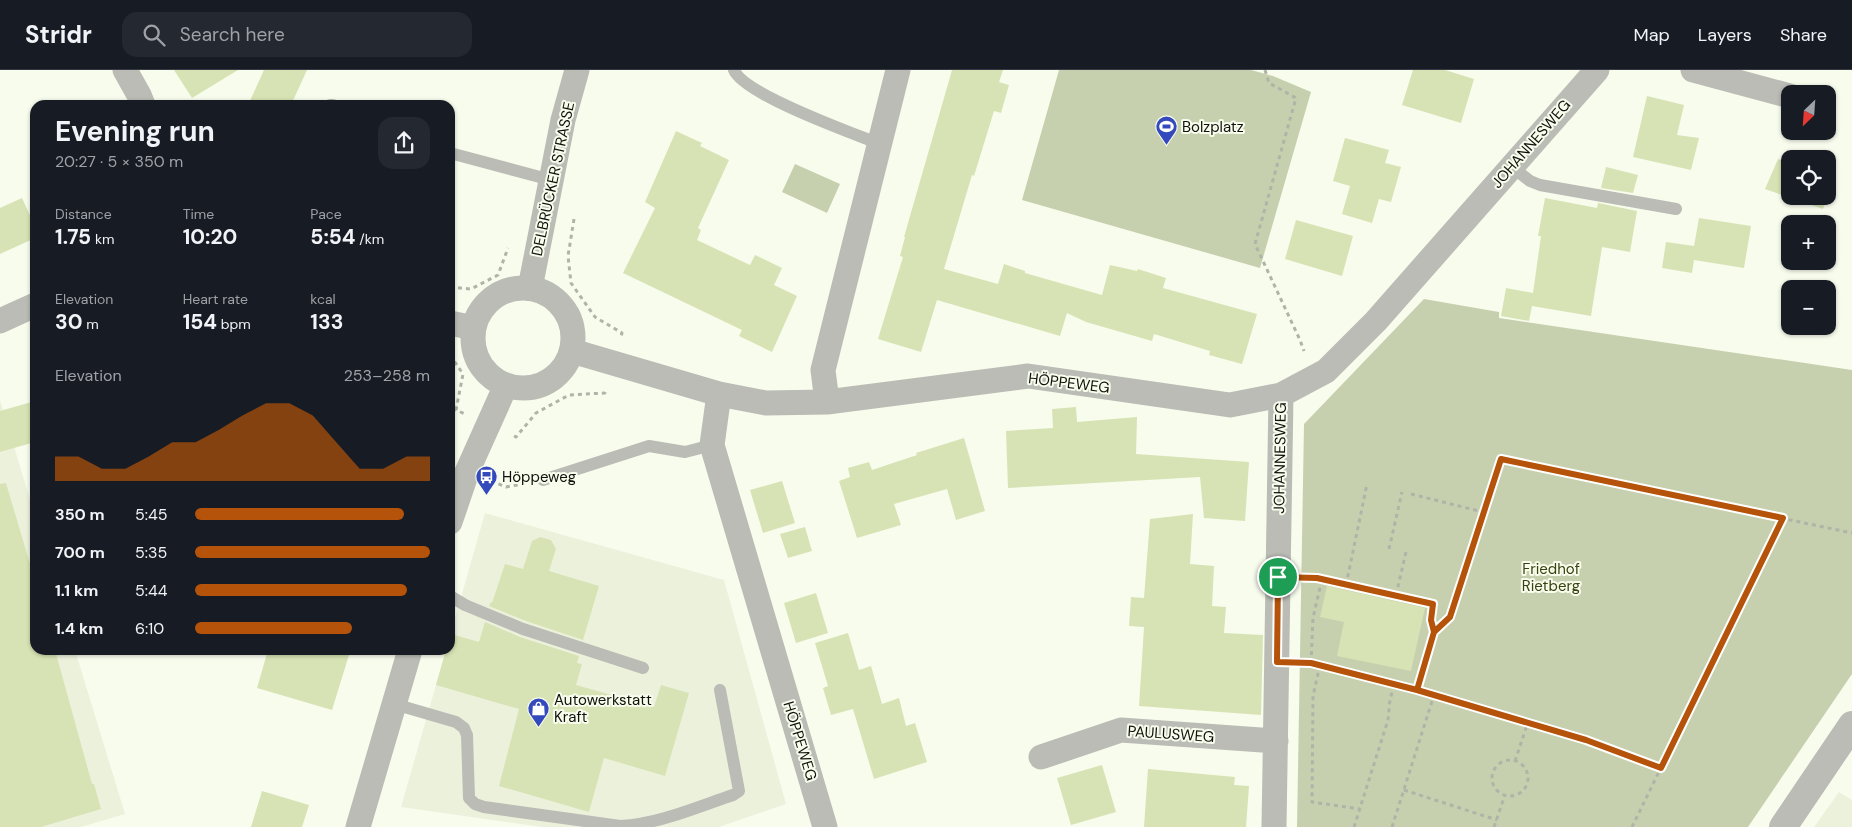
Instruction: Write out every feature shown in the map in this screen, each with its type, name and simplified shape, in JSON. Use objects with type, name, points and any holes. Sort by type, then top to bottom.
[{"type":"street","points":[[125,70],[140,100]]},
{"type":"street","name":"DELBRÜCKER STRASSE","points":[[530,288],[563,120],[577,70]]},
{"type":"street","points":[[827,402],[823,370],[898,70]]},
{"type":"street","name":"JOHANNESWEG","points":[[1274,827],[1281,396],[1326,371],[1376,321],[1597,70]]},
{"type":"street","points":[[1693,70],[1781,94]]},
{"type":"street","points":[[516,288],[530,288],[547,293],[560,304],[570,318],[574,334],[572,351],[565,366],[554,378],[539,386],[522,388],[506,385],[494,378],[484,368],[477,356],[474,328],[480,314],[495,297],[516,288]]},
{"type":"street","points":[[0,321],[30,307]]},
{"type":"street","points":[[455,324],[474,328]]},
{"type":"street","name":"HÖPPEWEG","points":[[572,351],[719,394],[766,403],[827,402],[1028,376],[1230,405],[1281,396]]},
{"type":"street","points":[[455,507],[467,472],[506,385]]},
{"type":"street","name":"HÖPPEWEG","points":[[719,394],[712,445],[826,827]]},
{"type":"street","points":[[358,827],[409,655]]},
{"type":"street","points":[[1783,827],[1852,725]]},
{"type":"street","name":"PAULUSWEG","points":[[1040,757],[1121,730],[1276,742]]},
{"type":"lane","points":[[734,70],[736,75],[756,90],[880,144]]},
{"type":"lane","points":[[455,154],[552,180]]},
{"type":"lane","points":[[1512,167],[1530,181],[1540,185],[1676,209]]},
{"type":"lane","points":[[543,480],[649,446],[685,452],[712,445]]},
{"type":"lane","points":[[455,599],[523,629],[643,668]]},
{"type":"lane","points":[[394,704],[456,722],[464,728],[468,735],[469,798],[475,804],[620,826],[664,818],[734,795],[739,791],[720,690]]},
{"type":"path","points":[[1265,70],[1269,83],[1296,98],[1255,244],[1300,340],[1312,379]]},
{"type":"path","points":[[568,256],[571,283]]},
{"type":"path","points":[[455,362],[463,374],[456,410],[488,424]]},
{"type":"path","points":[[1434,632],[1450,617],[1501,459],[1852,532]]},
{"type":"path","points":[[467,472],[506,487],[543,480]]},
{"type":"path","points":[[1346,585],[1367,484]]},
{"type":"path","points":[[1389,549],[1402,492]]},
{"type":"path","points":[[1411,494],[1483,512]]},
{"type":"path","points":[[1632,827],[1783,518]]},
{"type":"path","points":[[1396,595],[1406,552]]},
{"type":"path","points":[[1278,577],[1322,579],[1433,604],[1431,620],[1434,632],[1417,690]]},
{"type":"path","points":[[1311,663],[1314,618],[1322,579]]},
{"type":"path","points":[[1277,662],[1311,663],[1395,683],[1586,740],[1661,768]]},
{"type":"path","points":[[1320,665],[1313,696],[1312,802],[1360,809]]},
{"type":"path","points":[[1354,827],[1388,720],[1390,698],[1395,683]]},
{"type":"path","points":[[1392,827],[1434,695]]},
{"type":"path","points":[[1515,761],[1528,722]]},
{"type":"path","points":[[1507,761],[1515,761],[1522,765],[1527,772],[1528,780],[1520,793],[1512,796],[1504,795],[1493,784],[1494,769],[1507,761]]},
{"type":"path","points":[[1404,790],[1497,820]]},
{"type":"path","points":[[1494,827],[1504,795]]},
{"type":"shaded area","points":[[0,400],[30,499],[30,655],[77,655],[125,814],[81,827],[0,827]]},
{"type":"shaded area","points":[[485,513],[724,580],[786,804],[719,827],[542,827],[401,807],[445,655],[455,655],[455,618]]},
{"type":"shaded area","points":[[1839,792],[1852,800],[1852,827],[1814,827]]},
{"type":"green space","name":"Bolzplatz","points":[[1059,70],[1251,70],[1273,76],[1311,92],[1260,268],[1022,200]]},
{"type":"green space","points":[[795,164],[840,184],[827,213],[782,192]]},
{"type":"green space","name":"Friedhof Rietberg","points":[[1424,299],[1499,312],[1499,318],[1852,370],[1852,674],[1748,827],[1297,827],[1304,424]]},
{"type":"building","points":[[174,70],[238,70],[192,98]]},
{"type":"building","points":[[264,70],[307,70],[293,100],[250,100]]},
{"type":"building","points":[[952,70],[1003,70],[999,82],[1009,85],[1001,113],[994,111],[974,176],[972,175],[944,269],[998,284],[1004,264],[1025,271],[1025,273],[1102,295],[1110,265],[1137,271],[1138,269],[1166,278],[1163,288],[1257,314],[1242,364],[1209,355],[1210,351],[1154,334],[1152,341],[1086,322],[1067,313],[1060,336],[937,300],[921,352],[878,339],[903,257],[900,256],[904,237]]},
{"type":"building","points":[[1413,70],[1445,70],[1474,79],[1461,123],[1402,105]]},
{"type":"building","points":[[1647,96],[1684,105],[1677,135],[1699,138],[1691,170],[1633,157]]},
{"type":"building","points":[[676,131],[702,143],[700,146],[729,160],[698,228],[701,230],[697,240],[750,265],[755,255],[782,268],[774,285],[797,296],[772,352],[739,336],[742,330],[623,273],[655,208],[645,202]]},
{"type":"building","points":[[1345,138],[1389,150],[1385,163],[1401,167],[1391,202],[1379,199],[1372,223],[1342,214],[1350,186],[1333,181]]},
{"type":"building","points":[[1778,159],[1781,160],[1781,195],[1765,189]]},
{"type":"building","points":[[1606,167],[1638,175],[1633,193],[1601,188]]},
{"type":"building","points":[[22,198],[30,215],[30,240],[0,254],[0,208]]},
{"type":"building","points":[[1545,198],[1597,208],[1598,203],[1637,211],[1630,252],[1602,247],[1591,316],[1532,306],[1529,321],[1501,316],[1506,288],[1533,293],[1541,236],[1538,236]]},
{"type":"building","points":[[1811,205],[1824,205],[1823,209]]},
{"type":"building","points":[[1699,218],[1751,226],[1744,268],[1694,260],[1692,273],[1662,268],[1666,242],[1694,246]]},
{"type":"building","points":[[1296,220],[1353,236],[1342,276],[1285,259]]},
{"type":"building","points":[[30,402],[30,443],[0,452],[0,411]]},
{"type":"building","points":[[1076,407],[1077,422],[1137,417],[1136,454],[1249,462],[1245,521],[1204,518],[1200,477],[1008,488],[1006,431],[1053,428],[1052,409]]},
{"type":"building","points":[[964,438],[985,511],[956,520],[947,489],[894,504],[901,525],[857,538],[839,481],[850,477],[848,468],[869,462],[872,470],[917,455],[916,453]]},
{"type":"building","points":[[782,481],[795,523],[763,533],[750,490]]},
{"type":"building","points":[[6,483],[30,564],[30,655],[56,655],[92,784],[94,784],[101,809],[41,827],[0,827],[0,484]]},
{"type":"building","points":[[1193,514],[1190,564],[1214,566],[1212,606],[1226,607],[1224,633],[1263,635],[1261,715],[1139,706],[1144,627],[1129,626],[1131,597],[1144,598],[1150,519]]},
{"type":"building","points":[[805,527],[812,551],[788,558],[780,534]]},
{"type":"building","points":[[540,537],[551,540],[556,549],[549,571],[599,586],[583,640],[526,621],[489,606],[492,603],[505,564],[523,569],[532,541]]},
{"type":"building","points":[[1327,586],[1425,608],[1411,671],[1337,656],[1344,622],[1320,617]]},
{"type":"building","points":[[816,593],[828,633],[796,643],[784,603]]},
{"type":"building","points":[[485,622],[520,637],[579,656],[577,663],[582,664],[576,685],[654,707],[661,685],[689,693],[665,776],[604,758],[589,812],[499,786],[519,709],[436,685],[445,655],[455,655],[455,635],[479,642]]},
{"type":"building","points":[[848,633],[859,670],[871,666],[882,704],[899,698],[906,726],[915,723],[927,762],[874,779],[853,709],[831,715],[823,688],[828,686],[815,643]]},
{"type":"building","points":[[267,655],[349,655],[332,710],[257,688]]},
{"type":"building","points":[[1102,765],[1116,812],[1071,825],[1057,778]]},
{"type":"building","points":[[1148,769],[1235,777],[1234,785],[1249,786],[1246,827],[1144,827]]},
{"type":"building","points":[[262,791],[309,805],[302,827],[251,827]]},
{"type":"place","name":"Bolzplatz","points":[[1166,146]]},
{"type":"place","name":"Höppeweg","points":[[486,496]]},
{"type":"place","name":"Autowerkstatt Kraft","points":[[538,728]]},
{"type":"route","points":[[1278,577],[1277,662],[1311,663],[1417,690],[1434,632],[1450,617],[1501,459],[1783,518],[1661,768],[1586,740],[1417,690],[1434,632],[1431,620],[1433,604],[1317,578],[1278,577]]}]
